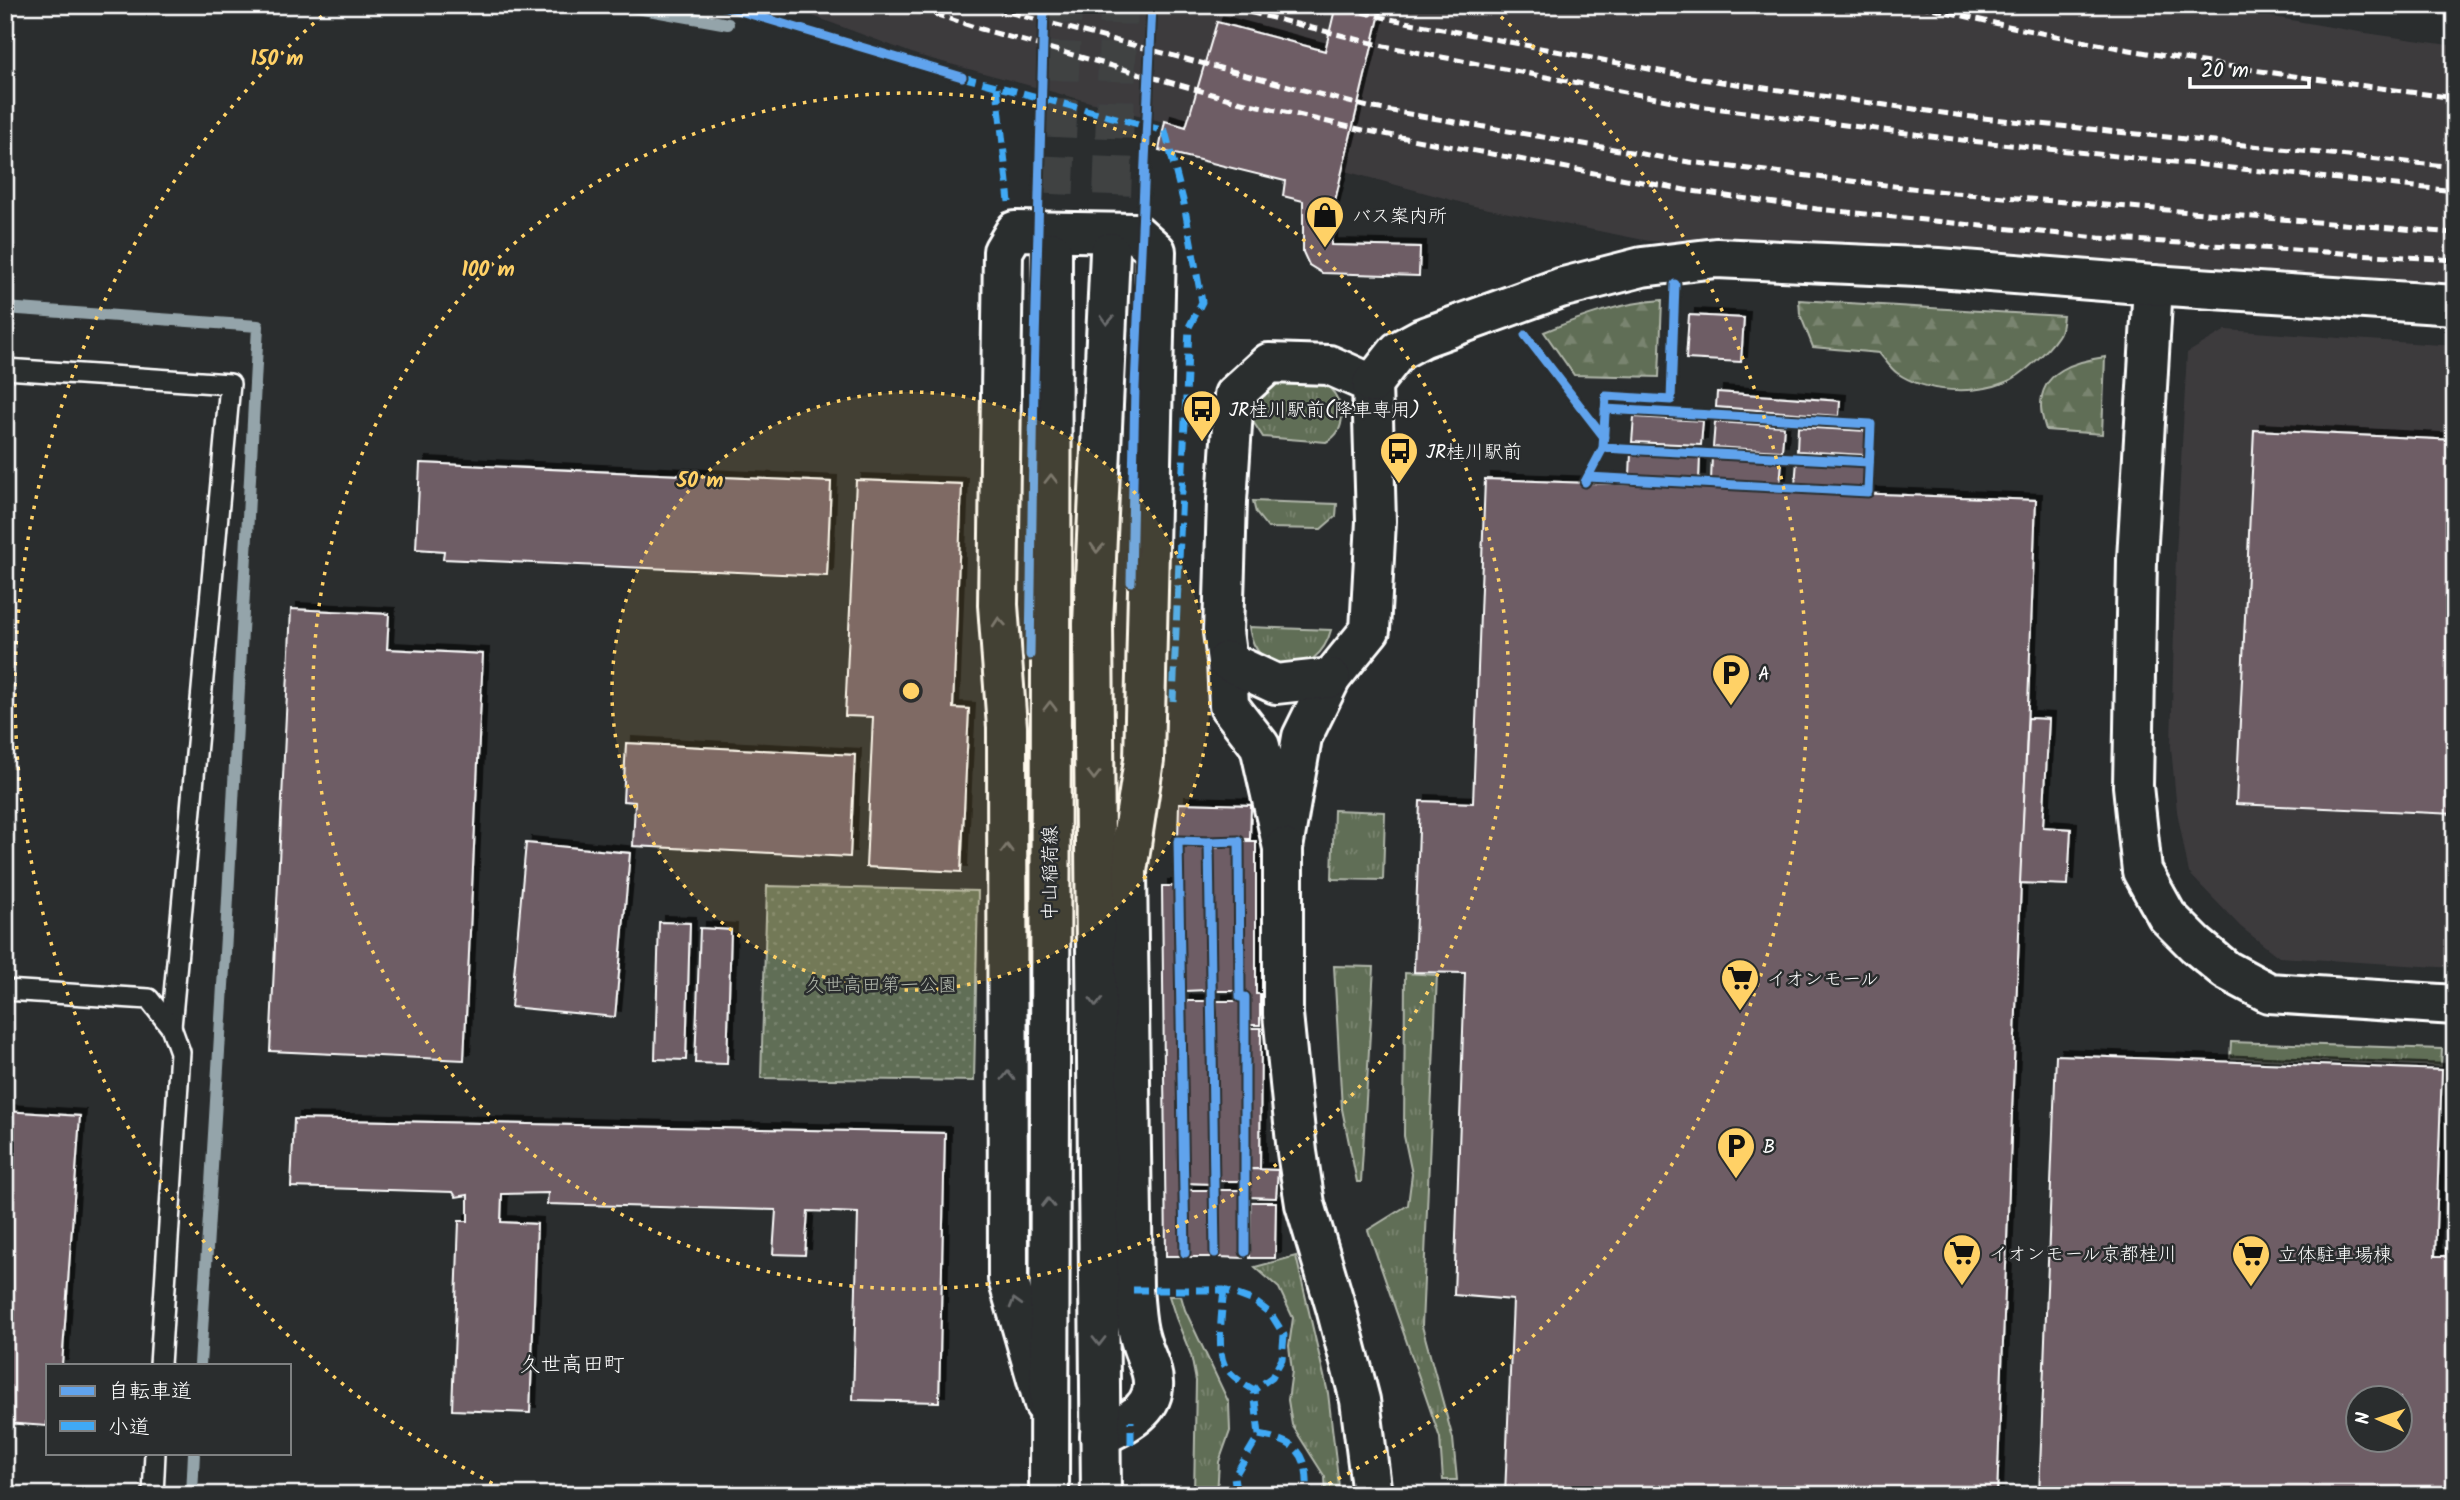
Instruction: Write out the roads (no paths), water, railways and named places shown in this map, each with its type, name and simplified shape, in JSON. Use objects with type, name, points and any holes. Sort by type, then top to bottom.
[{"type":"street","points":[[1048,1416],[1008,1279],[1007,727],[998,605],[1003,251],[1015,231],[1136,233],[1156,251],[1144,760],[1127,871],[1133,1290],[1139,1338],[1152,1373],[1153,1387],[1148,1406],[1131,1420],[1100,1436]]},
{"type":"street","name":"中山稲荷線","points":[[1049,1495],[1052,251]]},
{"type":"street","points":[[1101,1495],[1093,624],[1110,252]]},
{"type":"street","points":[[1372,1495],[1360,1400],[1305,1204],[1297,1152],[1283,1014],[1283,848],[1302,737],[1331,678],[1370,630],[1376,521],[1372,384],[1398,351],[1422,338],[1547,292],[1642,267],[1716,258],[1939,268],[2455,304]]},
{"type":"street","points":[[2153,285],[2137,559],[2133,786],[2142,871],[2167,916],[2196,945],[2225,970],[2269,993],[2455,1005]]},
{"type":"street","points":[[1283,848],[1260,746],[1229,706],[1223,632],[1234,395],[1269,363],[1329,365],[1372,384]]},
{"type":"street","points":[[1227,661],[1276,684],[1331,678]]},
{"type":"lane","points":[[5,369],[230,384],[171,1027]]},
{"type":"lane","points":[[5,990],[149,999],[171,1027],[180,1052],[160,1364]]},
{"type":"lane","points":[[152,1495],[155,1454]]},
{"type":"waterway","points":[[620,5],[728,24]]},
{"type":"waterway","points":[[5,308],[258,326],[200,1364]]},
{"type":"waterway","points":[[192,1495],[194,1454]]},
{"type":"tunnel","points":[[1052,251],[1063,5]]},
{"type":"tunnel","points":[[1110,252],[1119,5]]},
{"type":"railway","points":[[906,5],[981,29],[1233,100],[1363,130],[1685,190],[1817,209],[2099,238],[2455,260]]},
{"type":"railway","points":[[981,5],[1368,107],[1689,162],[1954,193],[2455,233]]},
{"type":"railway","points":[[1221,5],[1384,46],[1698,106],[1961,140],[2455,191]]},
{"type":"railway","points":[[1333,5],[1390,19],[1701,79],[1964,116],[2455,167]]},
{"type":"railway","points":[[1919,5],[2118,48],[2455,98]]},
{"type":"place","name":"バス案内所","points":[[1325,249]]},
{"type":"place","name":"JR桂川駅前(降車専用)","points":[[1202,443]]},
{"type":"place","name":"JR桂川駅前","points":[[1399,485]]},
{"type":"place","name":"A","points":[[1731,707]]},
{"type":"place","name":"イオンモール","points":[[1740,1012]]},
{"type":"place","name":"B","points":[[1736,1180]]},
{"type":"place","name":"イオンモール京都桂川","points":[[1962,1287]]},
{"type":"place","name":"立体駐車場棟","points":[[2251,1288]]},
{"type":"district","name":"久世高田町","points":[[572,1364]]},
{"type":"park label","name":"久世高田第一公園","points":[[881,984]]}]
